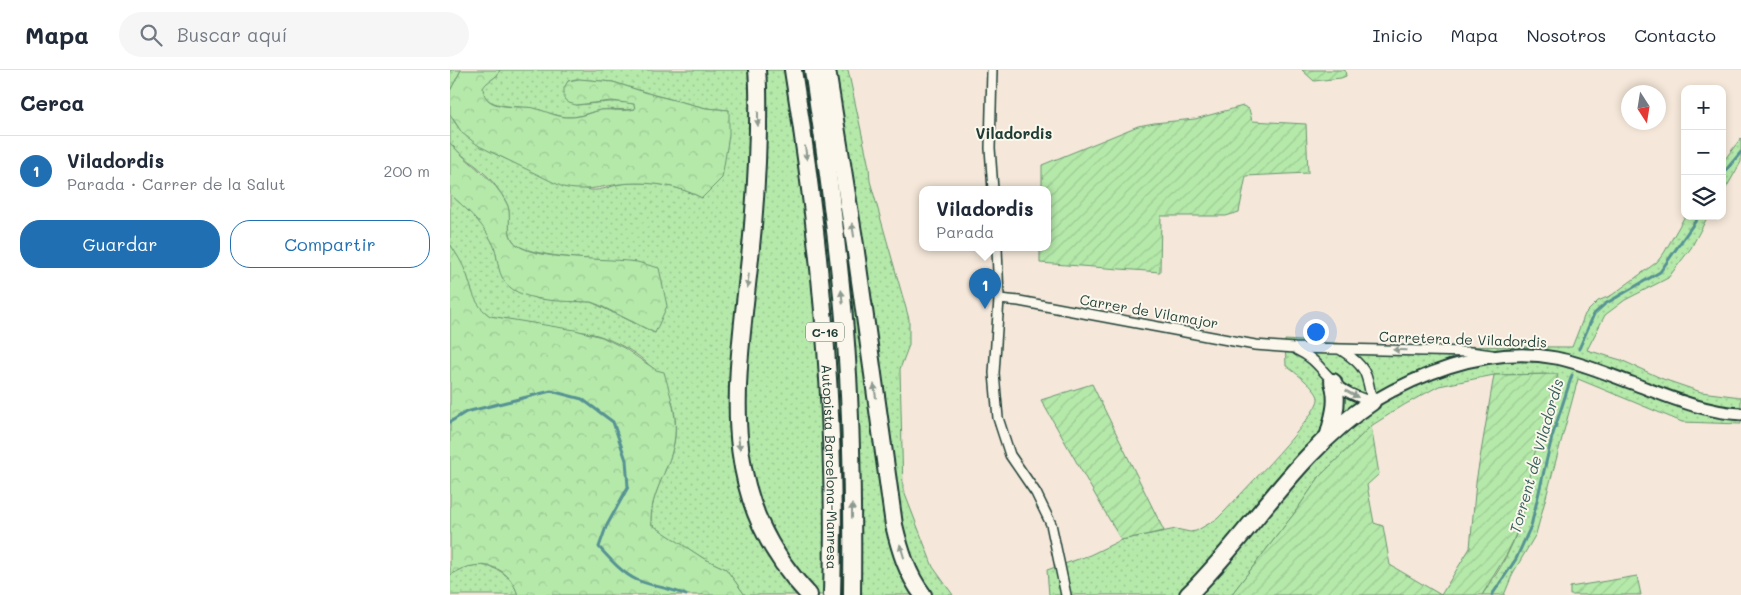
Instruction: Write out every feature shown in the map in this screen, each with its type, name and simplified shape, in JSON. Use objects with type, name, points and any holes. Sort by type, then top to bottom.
[{"type":"highway","points":[[757,70],[758,157],[751,251],[737,383],[738,439],[748,488],[764,531],[779,557],[809,595]]},
{"type":"highway","name":"Autopista Barcelona-Manresa","points":[[793,70],[806,146],[824,310],[833,472],[832,595]]},
{"type":"highway","name":"Autopista Barcelona-Manresa","points":[[813,70],[834,211],[844,317],[852,480],[852,595]]},
{"type":"highway","points":[[827,70],[855,245],[894,525],[906,564],[923,595]]},
{"type":"highway","points":[[1329,434],[1336,409],[1337,394],[1334,382]]},
{"type":"highway","points":[[1188,595],[1232,547],[1307,456],[1329,434],[1372,402]]},
{"type":"street","points":[[992,70],[990,148],[993,186]]},
{"type":"street","points":[[997,251],[999,299],[994,373],[998,418],[1010,456],[1036,493],[1050,524],[1066,595]]},
{"type":"street","name":"Carrer de Vilamajor","points":[[999,299],[1019,301],[1255,345],[1295,348]]},
{"type":"street","points":[[1295,348],[1310,356],[1334,382],[1350,393],[1372,402]]},
{"type":"street","name":"Carretera de Viladordis","points":[[1295,348],[1470,352],[1501,357],[1555,358],[1578,363],[1700,407],[1741,414]]},
{"type":"street","points":[[1340,349],[1360,363],[1367,374],[1372,402]]},
{"type":"street","points":[[1372,402],[1398,386],[1444,368],[1467,361],[1501,357]]},
{"type":"green space","points":[[450,70],[461,70],[450,91]]},
{"type":"green space","points":[[461,70],[500,70],[483,88],[485,96],[495,104],[534,108],[561,116],[578,116],[601,110],[635,109],[634,104],[612,101],[576,105],[569,103],[564,99],[564,88],[568,81],[579,79],[613,82],[706,108],[729,110],[729,135],[722,178],[702,198],[672,187],[641,183],[585,189],[563,187],[479,146],[462,133],[450,114],[450,91]]},
{"type":"green space","points":[[500,70],[848,70],[869,167],[870,181],[909,319],[909,345],[900,369],[903,489],[933,567],[953,595],[745,595],[726,569],[703,558],[651,525],[653,502],[673,449],[675,437],[675,419],[672,402],[666,387],[658,374],[647,363],[619,344],[603,337],[490,316],[480,308],[474,298],[466,273],[450,244],[450,194],[481,222],[494,245],[500,271],[517,291],[538,299],[591,302],[655,333],[636,262],[555,256],[525,249],[516,244],[510,235],[509,209],[502,195],[478,167],[457,151],[450,143],[450,114],[469,137],[499,156],[584,188],[595,190],[621,184],[642,183],[673,187],[702,198],[729,110],[706,108],[613,82],[576,79],[568,81],[576,105],[619,102],[634,104],[635,109],[604,109],[574,117],[561,116],[536,109],[502,105],[487,99],[483,93],[483,85],[498,75]]},
{"type":"green space","points":[[1302,70],[1345,70],[1346,76],[1314,81]]},
{"type":"green space","points":[[1243,106],[1249,109],[1252,121],[1306,124],[1308,173],[1246,176],[1239,212],[1226,216],[1161,216],[1160,272],[1040,263],[1040,251],[1051,251],[1051,186],[1042,186],[1042,165],[1138,126],[1195,119]]},
{"type":"green space","points":[[1741,138],[1741,162],[1726,188],[1726,175],[1726,158]]},
{"type":"green space","points":[[450,143],[496,186],[502,195],[509,209],[510,235],[516,244],[539,253],[556,256],[637,262],[659,268],[667,306],[655,333],[591,302],[555,301],[529,297],[508,286],[500,272],[495,249],[487,233],[472,215],[450,194]]},
{"type":"green space","points":[[1683,220],[1706,220],[1691,248],[1668,278],[1625,300],[1605,315],[1587,350],[1621,360],[1663,379],[1701,392],[1741,397],[1741,424],[1682,422],[1578,379],[1536,534],[1513,573],[1504,595],[1482,595],[1506,557],[1519,526],[1524,509],[1532,459],[1549,407],[1557,374],[1494,375],[1439,386],[1371,426],[1320,476],[1293,515],[1231,595],[1049,595],[1047,570],[1090,555],[1121,540],[1176,529],[1190,532],[1196,531],[1217,519],[1262,471],[1307,420],[1318,398],[1317,394],[1300,376],[1286,366],[1285,340],[1382,346],[1572,347],[1585,314],[1598,301],[1612,295],[1657,262]]},
{"type":"green space","points":[[450,244],[464,267],[477,302],[490,316],[575,330],[602,337],[624,348],[656,370],[664,372],[671,396],[675,430],[672,453],[654,501],[651,524],[703,558],[726,569],[745,595],[518,595],[510,579],[498,569],[490,566],[473,566],[450,575]]},
{"type":"green space","points":[[1558,374],[1531,465],[1523,516],[1508,552],[1482,595],[1441,595],[1470,548],[1476,482],[1494,375]]},
{"type":"green space","points":[[1092,384],[1164,531],[1121,540],[1041,400]]},
{"type":"green space","points":[[1371,426],[1379,474],[1367,485],[1374,523],[1383,526],[1390,565],[1441,595],[1231,595],[1293,515],[1320,476]]},
{"type":"green space","points":[[479,565],[499,570],[512,583],[518,595],[450,595],[450,575],[466,567]]},
{"type":"green space","points":[[1637,576],[1641,595],[1570,595],[1570,587]]},
{"type":"waterway","name":"Torrent de Viladordis","points":[[1726,170],[1741,152]]},
{"type":"waterway","name":"Torrent de Viladordis","points":[[1579,349],[1594,314],[1605,304],[1660,272],[1696,220]]},
{"type":"waterway","name":"Torrent de Viladordis","points":[[1492,595],[1516,559],[1531,526],[1552,437],[1572,375]]},
{"type":"waterway","name":"Torrent de Viladordis","points":[[450,422],[466,412],[551,391],[582,399],[613,422],[626,460],[628,487],[606,527],[599,547],[626,574],[637,580],[686,595]]},
{"type":"place","name":"Viladordis","points":[[985,309]]},
{"type":"district","name":"Viladordis","points":[[1014,133]]}]
